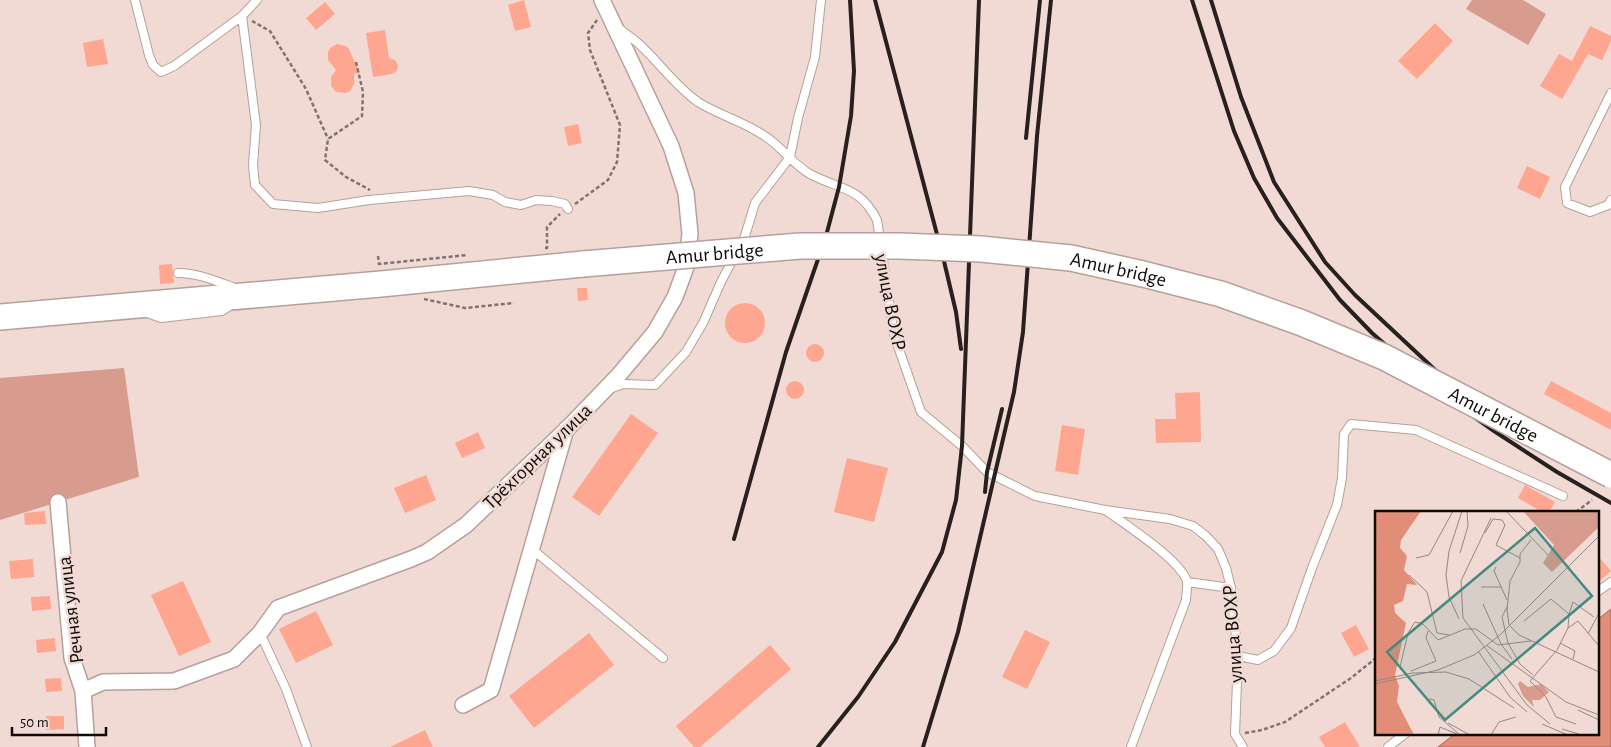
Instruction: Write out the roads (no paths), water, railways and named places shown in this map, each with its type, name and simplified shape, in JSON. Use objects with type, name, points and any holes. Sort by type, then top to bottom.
[{"type":"highway","name":"Amur bridge","points":[[0,317],[800,246],[962,248],[1071,258],[1221,294],[1302,322],[1384,358],[1611,475]]},
{"type":"street","name":"Трёхгорная улица","points":[[83,691],[102,682],[174,681],[234,659],[260,633],[278,608],[428,552],[466,525],[566,429],[618,376],[655,332],[675,297],[686,267],[690,234],[686,193],[671,146],[608,13]]},
{"type":"street","points":[[463,705],[491,690],[566,429]]},
{"type":"street","name":"Речная улица","points":[[58,502],[72,658],[83,691],[87,747]]},
{"type":"lane","points":[[134,0],[148,55],[153,65],[161,72],[174,66],[242,16],[257,0]]},
{"type":"lane","points":[[602,392],[623,384],[655,385],[686,352],[703,323],[721,282],[745,236],[755,203],[790,157],[798,118],[815,57],[821,0]]},
{"type":"lane","name":"улица ВОХР","points":[[608,13],[682,90],[700,103],[745,124],[769,139],[808,173],[856,194],[863,199],[877,220],[894,335],[921,412],[962,446],[987,472],[1035,496],[1106,510],[1170,519],[1193,526],[1218,549],[1226,568],[1231,588],[1238,656],[1235,734],[1243,747]]},
{"type":"lane","points":[[242,16],[256,125],[253,165],[255,185],[273,204],[318,208],[469,191],[493,195],[505,202],[521,205],[536,200],[552,201],[565,204],[568,208]]},
{"type":"lane","points":[[1610,97],[1565,187],[1567,203],[1590,212],[1608,206],[1611,200]]},
{"type":"lane","points":[[178,273],[189,273],[203,277],[249,296]]},
{"type":"lane","points":[[1238,656],[1258,660],[1274,651],[1291,628],[1337,505],[1342,478],[1344,434],[1351,424],[1416,430],[1563,496]]},
{"type":"lane","points":[[1106,510],[1169,558],[1180,569],[1187,582],[1186,600],[1131,747]]},
{"type":"lane","points":[[532,549],[663,658]]},
{"type":"lane","points":[[1187,582],[1231,588]]},
{"type":"lane","points":[[1598,591],[1611,582]]},
{"type":"lane","points":[[260,633],[286,689],[307,747]]},
{"type":"lane","points":[[1388,747],[1405,734]]},
{"type":"railway","points":[[734,539],[786,352],[826,236],[839,187],[851,116],[854,71],[850,0]]},
{"type":"railway","points":[[875,0],[943,257],[956,312],[961,349]]},
{"type":"railway","points":[[818,747],[858,697],[895,642],[942,552],[956,500],[962,446],[979,0]]},
{"type":"railway","points":[[1026,138],[1040,0]]},
{"type":"railway","points":[[923,747],[958,632],[1014,392],[1023,332],[1037,136],[1051,0]]},
{"type":"railway","points":[[1192,0],[1234,131],[1254,178],[1277,218],[1340,300],[1372,333],[1439,392],[1557,472],[1611,503]]},
{"type":"railway","points":[[1211,0],[1241,97],[1274,182],[1325,262],[1355,295],[1447,381],[1611,483]]},
{"type":"railway","points":[[985,492],[987,472],[1002,409]]}]
